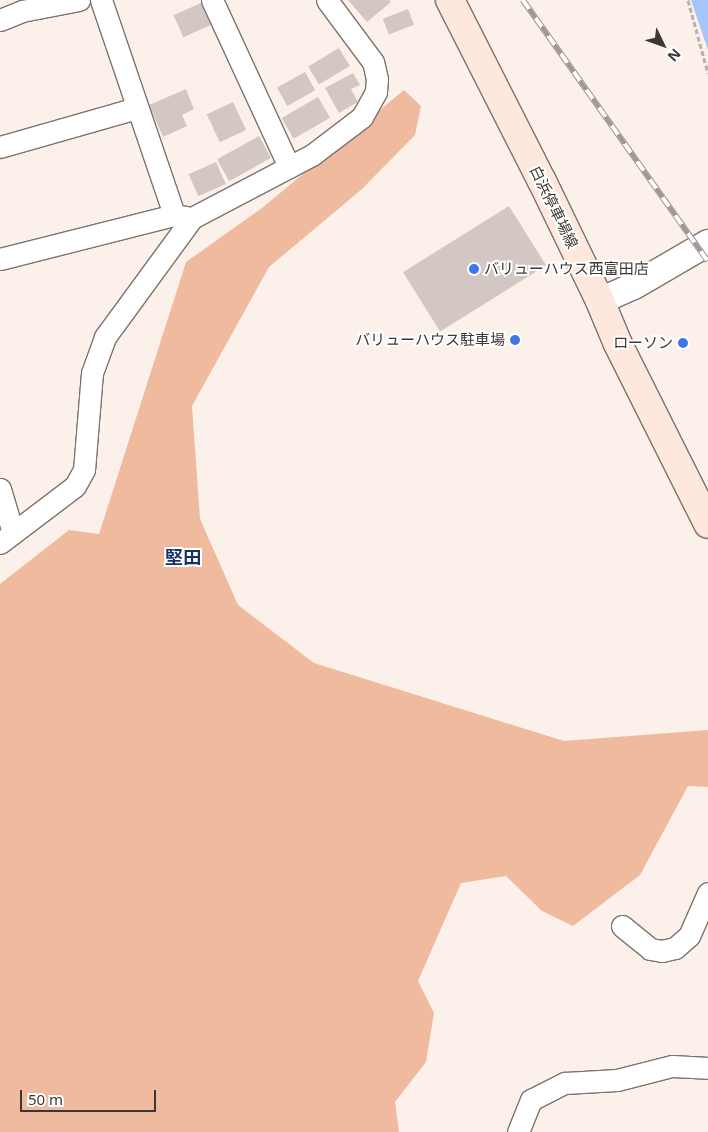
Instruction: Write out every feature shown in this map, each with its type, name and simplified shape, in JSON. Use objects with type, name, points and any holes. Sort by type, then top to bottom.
[{"type":"main road","name":"白浜停車場線","points":[[450,0],[600,301],[618,344],[708,524]]},
{"type":"street","points":[[0,20],[22,11],[79,0]]},
{"type":"street","points":[[101,0],[137,108],[183,216]]},
{"type":"street","points":[[212,0],[289,167]]},
{"type":"street","points":[[0,258],[183,216],[312,155],[362,117],[376,92],[377,79],[373,62],[327,0]]},
{"type":"street","points":[[0,147],[137,108]]},
{"type":"street","points":[[0,488],[7,538],[75,486],[84,470],[92,373],[105,337],[183,216]]},
{"type":"street","points":[[600,301],[634,286],[708,243]]},
{"type":"street","points":[[622,926],[650,949],[662,951],[675,948],[689,936],[708,893]]},
{"type":"street","points":[[518,1132],[531,1100],[565,1082],[616,1080],[672,1066],[708,1068]]},
{"type":"path","points":[[688,0],[708,73]]},
{"type":"shaded area","points":[[404,90],[421,106],[415,135],[362,189],[269,267],[192,406],[200,519],[238,605],[314,663],[564,741],[708,730],[708,787],[688,786],[640,875],[573,926],[542,911],[506,876],[461,883],[418,981],[434,1013],[426,1062],[395,1102],[399,1132],[0,1132],[0,584],[69,530],[99,534],[186,262],[262,208]]},
{"type":"water","points":[[691,0],[708,0],[708,50]]},
{"type":"building","points":[[348,0],[389,0],[391,2],[367,22]]},
{"type":"building","points":[[201,3],[211,25],[183,37],[174,15]]},
{"type":"building","points":[[408,9],[414,25],[389,35],[383,19]]},
{"type":"building","points":[[339,48],[350,66],[319,85],[308,67]]},
{"type":"building","points":[[305,72],[315,90],[287,106],[277,88]]},
{"type":"building","points":[[353,73],[360,85],[351,89],[358,102],[339,113],[325,88]]},
{"type":"building","points":[[186,89],[194,109],[182,115],[187,126],[163,137],[149,105]]},
{"type":"building","points":[[318,97],[330,118],[294,139],[282,118]]},
{"type":"building","points":[[233,102],[246,130],[220,142],[207,114]]},
{"type":"building","points":[[259,136],[271,158],[229,181],[217,159]]},
{"type":"building","points":[[216,162],[226,184],[198,196],[189,174]]},
{"type":"building","name":"バリューハウス西富田店","points":[[509,206],[546,265],[440,332],[403,272]]},
{"type":"railway","points":[[523,0],[708,261]]},
{"type":"place","name":"バリューハウス西富田店","points":[[474,269]]},
{"type":"place","name":"バリューハウス駐車場","points":[[515,340]]},
{"type":"place","name":"ローソン","points":[[683,343]]},
{"type":"district","name":"堅田","points":[[183,557]]}]
